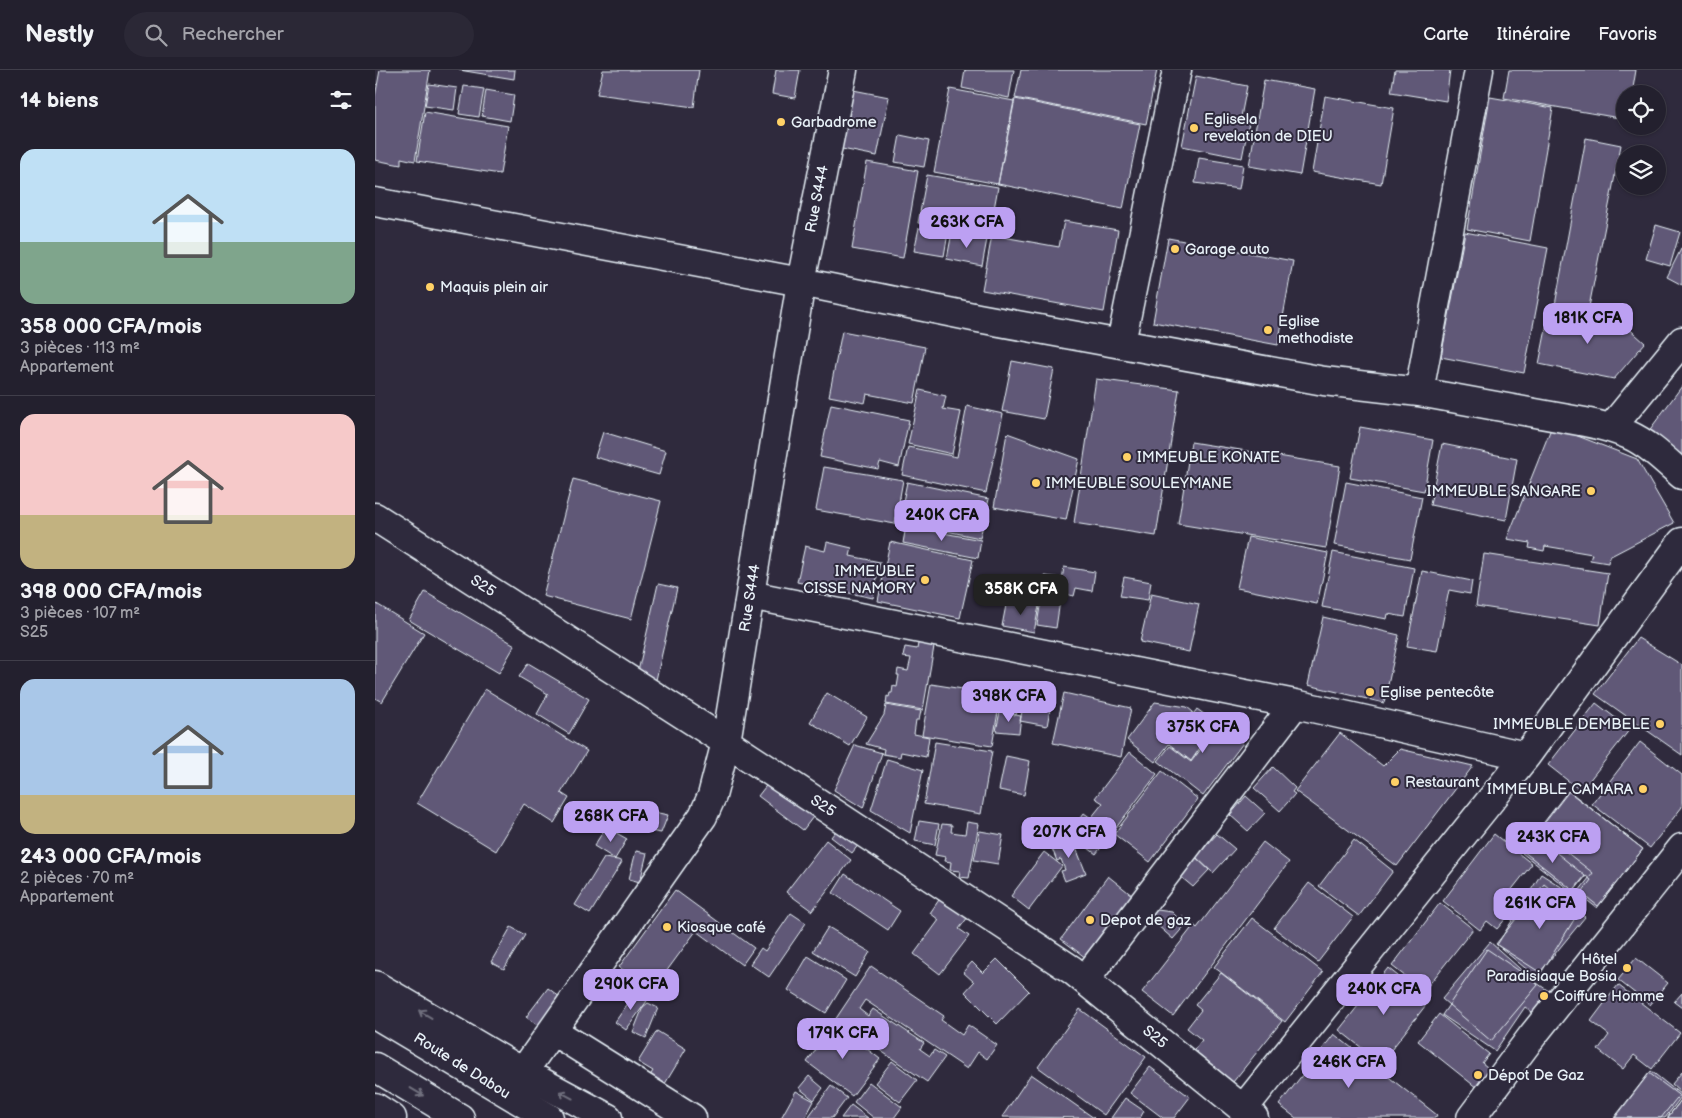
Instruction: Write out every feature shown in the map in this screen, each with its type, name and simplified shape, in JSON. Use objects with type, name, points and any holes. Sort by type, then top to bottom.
[{"type":"street","name":"Rue S444","points":[[523,1072],[703,816],[712,796],[726,742],[801,282],[843,70]]},
{"type":"street","points":[[1121,343],[1177,70]]},
{"type":"street","points":[[1419,392],[1479,70]]},
{"type":"street","points":[[375,202],[801,282],[978,318],[1323,381],[1419,392],[1611,428],[1631,436],[1663,457],[1682,475]]},
{"type":"street","points":[[1611,428],[1682,341]]},
{"type":"street","name":"S25","points":[[375,517],[726,742],[1064,964],[1248,1113]]},
{"type":"street","points":[[1248,1113],[1526,756],[1682,542]]},
{"type":"street","points":[[751,595],[1295,704],[1526,756]]},
{"type":"street","points":[[1085,980],[1295,704]]},
{"type":"street","points":[[1471,1118],[1533,1035],[1682,848]]},
{"type":"street","points":[[375,984],[523,1072],[608,1118]]},
{"type":"street","name":"Route de Dabou","points":[[375,1014],[549,1118]]},
{"type":"street","points":[[553,1031],[692,1118]]},
{"type":"street","points":[[375,1068],[460,1118]]},
{"type":"street","points":[[375,1108],[392,1118]]},
{"type":"building","points":[[380,70],[430,70],[415,161],[401,158],[401,165],[375,160],[375,97]]},
{"type":"building","points":[[459,70],[515,70],[514,79]]},
{"type":"building","points":[[603,70],[699,70],[694,107],[597,94]]},
{"type":"building","points":[[776,70],[800,70],[795,98],[772,94]]},
{"type":"building","points":[[965,70],[1014,70],[1009,98],[962,88]]},
{"type":"building","points":[[1021,70],[1157,70],[1146,124],[1015,98]]},
{"type":"building","points":[[1395,70],[1450,70],[1446,101],[1391,92]]},
{"type":"building","points":[[1509,70],[1636,70],[1634,85],[1616,85],[1616,117],[1504,98]]},
{"type":"building","points":[[1196,76],[1247,86],[1240,122],[1249,123],[1242,158],[1182,146]]},
{"type":"building","points":[[1264,80],[1315,89],[1300,175],[1249,166]]},
{"type":"building","points":[[429,84],[457,88],[454,110],[425,106]]},
{"type":"building","points":[[464,86],[484,89],[479,117],[459,114]]},
{"type":"building","points":[[848,89],[889,97],[877,156],[837,148]]},
{"type":"building","points":[[950,89],[1014,101],[998,184],[934,172]]},
{"type":"building","points":[[486,90],[514,95],[510,121],[482,116]]},
{"type":"building","points":[[1325,96],[1394,108],[1381,184],[1312,172]]},
{"type":"building","points":[[1490,97],[1553,108],[1530,241],[1467,229]]},
{"type":"building","points":[[1015,99],[1140,124],[1123,209],[998,184]]},
{"type":"building","points":[[425,112],[508,126],[500,174],[417,161]]},
{"type":"building","points":[[900,135],[929,141],[924,167],[895,162]]},
{"type":"building","points":[[1586,138],[1621,145],[1616,145],[1616,170],[1588,312],[1555,305]]},
{"type":"building","points":[[1199,158],[1243,165],[1239,189],[1195,183]]},
{"type":"building","points":[[867,162],[918,171],[903,258],[852,249]]},
{"type":"building","points":[[927,175],[998,187],[989,236],[918,223]]},
{"type":"building","points":[[1064,221],[1118,230],[1104,312],[982,290],[992,235],[1059,247]]},
{"type":"building","points":[[1656,225],[1680,232],[1670,266],[1646,259]]},
{"type":"building","points":[[919,228],[948,233],[944,256],[914,251]]},
{"type":"building","points":[[952,232],[987,239],[982,266],[947,259]]},
{"type":"building","points":[[1465,232],[1548,248],[1524,373],[1441,357]]},
{"type":"building","points":[[1168,238],[1293,261],[1278,345],[1153,322]]},
{"type":"building","points":[[1682,249],[1682,285],[1667,277]]},
{"type":"building","points":[[1550,309],[1625,325],[1645,343],[1614,379],[1539,364]]},
{"type":"building","points":[[842,331],[925,347],[914,403],[867,394],[865,403],[829,396]]},
{"type":"building","points":[[1012,361],[1054,369],[1044,419],[1002,411]]},
{"type":"building","name":"IMMEUBLE KONATE","points":[[1096,379],[1179,390],[1156,536],[1074,523]]},
{"type":"building","points":[[1682,386],[1682,461],[1648,432]]},
{"type":"building","points":[[920,390],[946,396],[943,409],[961,412],[952,454],[908,444]]},
{"type":"building","points":[[831,404],[909,420],[899,467],[880,462],[878,469],[820,457]]},
{"type":"building","points":[[967,406],[1003,414],[986,493],[902,475],[908,447],[957,457]]},
{"type":"building","name":"IMMEUBLE SANGARE","points":[[1552,426],[1637,459],[1674,523],[1609,557],[1608,563],[1590,560],[1592,554],[1545,546],[1544,551],[1529,548],[1530,543],[1507,539]]},
{"type":"building","points":[[1360,427],[1433,440],[1424,491],[1350,478]]},
{"type":"building","points":[[603,432],[666,451],[659,475],[595,457]]},
{"type":"building","name":"IMMEUBLE SOULEYMANE","points":[[1007,433],[1079,459],[1066,520],[994,507]]},
{"type":"building","points":[[1191,442],[1340,466],[1326,548],[1178,524]]},
{"type":"building","points":[[1442,444],[1517,459],[1506,520],[1430,505]]},
{"type":"building","points":[[824,467],[903,480],[895,524],[816,510]]},
{"type":"building","points":[[573,479],[661,501],[631,619],[543,596]]},
{"type":"building","points":[[907,482],[989,499],[980,538],[899,521]]},
{"type":"building","points":[[1346,482],[1422,497],[1410,559],[1334,545]]},
{"type":"building","points":[[906,526],[981,540],[978,558],[903,543]]},
{"type":"building","points":[[1248,537],[1328,553],[1317,604],[1237,588]]},
{"type":"building","points":[[827,542],[852,548],[850,556],[880,562],[873,598],[797,582],[805,546],[825,551]]},
{"type":"building","name":"IMMEUBLE CISSE NAMORY","points":[[890,542],[973,560],[960,618],[878,601]]},
{"type":"building","points":[[1333,552],[1414,568],[1405,617],[1388,614],[1387,619],[1322,607]]},
{"type":"building","points":[[1484,554],[1608,573],[1600,625],[1476,606]]},
{"type":"building","points":[[1064,567],[1095,572],[1092,591],[1076,588],[1074,596],[1060,593]]},
{"type":"building","points":[[1422,571],[1472,581],[1470,594],[1449,590],[1437,651],[1407,646]]},
{"type":"building","points":[[1045,576],[1062,578],[1056,628],[1037,625]]},
{"type":"building","points":[[1124,577],[1151,582],[1148,600],[1120,596]]},
{"type":"building","points":[[658,584],[677,588],[656,680],[637,676]]},
{"type":"building","points":[[425,592],[515,645],[499,673],[409,620]]},
{"type":"building","points":[[1151,594],[1199,604],[1189,652],[1140,642]]},
{"type":"building","points":[[1007,600],[1039,606],[1034,632],[1002,626]]},
{"type":"building","points":[[375,603],[424,633],[382,702],[375,698]]},
{"type":"building","points":[[1323,617],[1399,635],[1384,703],[1308,685]]},
{"type":"building","points":[[919,638],[935,641],[923,710],[886,704],[887,696],[889,697],[890,693],[892,693],[893,686],[897,687],[898,669],[908,671],[911,658],[903,657],[905,647],[917,649]]},
{"type":"building","name":"IMMEUBLE DEMBELE","points":[[1638,638],[1682,665],[1682,755],[1595,694]]},
{"type":"building","points":[[528,663],[589,699],[569,734],[537,714],[548,694],[519,677]]},
{"type":"building","points":[[931,684],[1001,695],[992,746],[922,735]]},
{"type":"building","points":[[485,689],[587,751],[561,793],[569,798],[554,823],[524,804],[496,851],[417,803]]},
{"type":"building","points":[[1003,690],[1020,694],[1016,715],[999,712]]},
{"type":"building","points":[[827,693],[867,717],[850,746],[810,722]]},
{"type":"building","points":[[1026,693],[1052,698],[1047,726],[1020,721]]},
{"type":"building","points":[[1064,693],[1131,708],[1121,757],[1053,743]]},
{"type":"building","points":[[1155,702],[1187,707],[1193,712],[1181,729],[1202,745],[1191,761],[1169,744],[1155,762],[1127,740]]},
{"type":"building","points":[[1596,703],[1630,729],[1581,791],[1548,765]]},
{"type":"building","points":[[886,705],[921,711],[919,720],[916,720],[914,734],[929,737],[926,757],[901,752],[900,757],[883,754],[884,749],[866,744],[884,715]]},
{"type":"building","points":[[1197,709],[1243,743],[1203,796],[1158,761],[1170,746],[1191,762],[1204,745],[1182,729]]},
{"type":"building","points":[[1000,712],[1021,716],[1019,733],[996,731]]},
{"type":"building","points":[[1340,733],[1383,766],[1400,749],[1473,766],[1397,866],[1295,791]]},
{"type":"building","points":[[935,742],[992,751],[981,814],[924,804]]},
{"type":"building","name":"IMMEUBLE CAMARA","points":[[1640,742],[1682,775],[1682,807],[1650,848],[1592,804]]},
{"type":"building","points":[[855,745],[882,753],[863,808],[834,790]]},
{"type":"building","points":[[1130,752],[1157,774],[1096,854],[1068,833],[1084,813],[1091,818],[1103,803],[1095,798]]},
{"type":"building","points":[[1006,756],[1030,761],[1024,795],[999,790]]},
{"type":"building","points":[[887,759],[923,770],[910,833],[871,810]]},
{"type":"building","points":[[1273,767],[1295,788],[1292,792],[1295,794],[1280,811],[1254,788]]},
{"type":"building","points":[[1162,771],[1198,799],[1150,862],[1114,834]]},
{"type":"building","points":[[772,778],[816,813],[803,830],[758,796]]},
{"type":"building","points":[[1568,791],[1643,849],[1598,906],[1579,891],[1593,873],[1538,830]]},
{"type":"building","points":[[1569,791],[1643,849],[1597,908],[1580,895],[1591,880],[1586,876],[1574,891],[1523,851]]},
{"type":"building","points":[[1246,796],[1265,813],[1248,831],[1230,815]]},
{"type":"building","points":[[649,811],[668,815],[661,833],[644,830]]},
{"type":"building","points":[[919,821],[939,824],[935,845],[915,841]]},
{"type":"building","points":[[967,822],[979,824],[969,878],[959,877],[960,871],[950,870],[951,862],[945,861],[946,857],[935,855],[942,824],[952,825],[951,832],[965,834]]},
{"type":"building","points":[[842,823],[863,839],[852,853],[831,837]]},
{"type":"building","points":[[606,827],[627,839],[615,859],[594,846]]},
{"type":"building","points":[[980,831],[1003,835],[998,864],[974,860]]},
{"type":"building","points":[[1217,834],[1235,849],[1213,873],[1196,857]]},
{"type":"building","points":[[1494,834],[1532,864],[1502,902],[1512,911],[1497,929],[1487,921],[1480,930],[1443,901]]},
{"type":"building","points":[[1536,836],[1585,876],[1572,892],[1522,853]]},
{"type":"building","points":[[1072,838],[1086,873],[1065,881],[1061,871],[1065,870],[1061,859],[1057,861],[1051,846]]},
{"type":"building","points":[[826,840],[851,860],[812,911],[786,892]]},
{"type":"building","points":[[1354,840],[1393,871],[1359,916],[1319,886]]},
{"type":"building","points":[[1263,842],[1289,862],[1173,1016],[1142,992],[1194,925],[1197,928]]},
{"type":"building","points":[[636,851],[647,853],[640,882],[629,879]]},
{"type":"building","points":[[1044,852],[1062,866],[1029,910],[1011,896]]},
{"type":"building","points":[[1191,853],[1209,870],[1193,887],[1175,872]]},
{"type":"building","points":[[604,858],[622,862],[590,914],[575,905]]},
{"type":"building","points":[[845,874],[900,911],[888,930],[833,893]]},
{"type":"building","points":[[1541,874],[1585,902],[1541,973],[1497,945]]},
{"type":"building","points":[[1108,876],[1133,896],[1086,958],[1061,939]]},
{"type":"building","points":[[1309,883],[1353,917],[1318,962],[1274,928]]},
{"type":"building","points":[[1544,884],[1585,917],[1536,977],[1496,944]]},
{"type":"building","points":[[675,890],[754,948],[742,965],[696,931],[652,991],[619,967]]},
{"type":"building","points":[[941,897],[968,917],[959,929],[969,936],[940,974],[914,954],[939,920],[930,913]]},
{"type":"building","points":[[1440,903],[1473,929],[1424,991],[1392,966]]},
{"type":"building","points":[[1157,910],[1172,912],[1179,919],[1182,916],[1188,922],[1173,939],[1149,918]]},
{"type":"building","points":[[791,913],[806,923],[769,977],[750,964],[761,948],[765,951]]},
{"type":"building","points":[[1252,918],[1323,972],[1285,1022],[1214,967]]},
{"type":"building","points":[[511,927],[525,935],[504,969],[491,962]]},
{"type":"building","points":[[828,927],[870,952],[855,977],[813,951]]},
{"type":"building","points":[[1490,942],[1538,985],[1491,1041],[1442,999]]},
{"type":"building","points":[[1487,949],[1553,994],[1538,1016],[1525,1007],[1495,1051],[1442,1015]]},
{"type":"building","points":[[808,956],[846,980],[826,1013],[788,990]]},
{"type":"building","points":[[1636,958],[1668,983],[1650,1005],[1618,980]]},
{"type":"building","points":[[997,959],[1029,991],[997,1024],[965,992],[974,982],[963,972],[972,962],[983,973]]},
{"type":"building","points":[[871,966],[944,1016],[941,1020],[962,1035],[968,1025],[997,1045],[987,1059],[978,1052],[967,1069],[865,1000],[859,1009],[868,1016],[873,1009],[924,1043],[920,1049],[930,1056],[934,1050],[945,1057],[927,1082],[835,1020]]},
{"type":"building","points":[[1388,968],[1429,1001],[1381,1063],[1339,1030]]},
{"type":"building","points":[[1221,973],[1282,1021],[1233,1082],[1194,1050],[1202,1040],[1187,1028],[1201,1010],[1195,1005]]},
{"type":"building","points":[[1618,985],[1680,1033],[1652,1069],[1634,1055],[1623,1069],[1598,1050],[1609,1035],[1591,1021]]},
{"type":"building","points":[[548,988],[569,1004],[547,1032],[526,1017]]},
{"type":"building","points":[[635,993],[647,1001],[626,1030],[615,1022]]},
{"type":"building","points":[[1682,993],[1682,1008],[1674,1002]]},
{"type":"building","points":[[648,1003],[658,1008],[646,1038],[633,1032],[643,1007]]},
{"type":"building","points":[[1080,1009],[1146,1057],[1104,1115],[1038,1067]]},
{"type":"building","points":[[1439,1014],[1489,1054],[1482,1063],[1491,1070],[1477,1088],[1418,1041]]},
{"type":"building","points":[[835,1024],[880,1059],[852,1096],[807,1062]]},
{"type":"building","points":[[657,1031],[686,1049],[660,1092],[645,1083],[653,1071],[638,1062]]},
{"type":"building","points":[[1334,1034],[1437,1115],[1435,1118],[1296,1118],[1279,1105]]},
{"type":"building","points":[[892,1061],[917,1080],[900,1102],[875,1083]]},
{"type":"building","points":[[1150,1067],[1190,1097],[1174,1118],[1163,1118],[1130,1093]]},
{"type":"building","points":[[1651,1071],[1680,1094],[1661,1118],[1615,1118]]},
{"type":"building","points":[[1682,1072],[1682,1093],[1672,1084]]},
{"type":"building","points":[[1649,1073],[1681,1097],[1665,1118],[1614,1118]]},
{"type":"building","points":[[1031,1074],[1094,1118],[1002,1117]]},
{"type":"building","points":[[809,1076],[823,1088],[814,1100],[799,1088]]},
{"type":"building","points":[[869,1082],[902,1107],[894,1118],[874,1118],[854,1102]]},
{"type":"building","points":[[831,1086],[847,1098],[832,1118],[811,1118],[809,1116]]},
{"type":"building","points":[[796,1091],[814,1101],[805,1118],[781,1118]]},
{"type":"building","points":[[1125,1098],[1144,1111],[1140,1118],[1111,1118]]},
{"type":"building","points":[[1682,1099],[1682,1118],[1667,1118]]},
{"type":"building","points":[[1682,1099],[1682,1118],[1669,1118],[1668,1117]]},
{"type":"building","points":[[851,1105],[868,1118],[841,1118]]},
{"type":"place","name":"Garbadrome","points":[[781,122]]},
{"type":"place","name":"Eglisela revelation de DIEU","points":[[1194,128]]},
{"type":"place","name":"Garage auto","points":[[1175,249]]},
{"type":"place","name":"Maquis plein air","points":[[430,287]]},
{"type":"place","name":"Eglise methodiste","points":[[1268,330]]},
{"type":"place","name":"IMMEUBLE KONATE","points":[[1127,457]]},
{"type":"place","name":"IMMEUBLE SOULEYMANE","points":[[1036,483]]},
{"type":"place","name":"IMMEUBLE SANGARE","points":[[1591,491]]},
{"type":"place","name":"IMMEUBLE CISSE NAMORY","points":[[925,580]]},
{"type":"place","name":"Eglise pentecôte","points":[[1370,692]]},
{"type":"place","name":"IMMEUBLE DEMBELE","points":[[1660,724]]},
{"type":"place","name":"Restaurant","points":[[1395,782]]},
{"type":"place","name":"IMMEUBLE CAMARA","points":[[1643,789]]},
{"type":"place","name":"Depot de gaz","points":[[1090,920]]},
{"type":"place","name":"Kiosque café","points":[[667,927]]},
{"type":"place","name":"Hôtel Paradisiaque Bosia","points":[[1627,968]]},
{"type":"place","name":"Coiffure Homme","points":[[1544,996]]},
{"type":"place","name":"Dépot De Gaz","points":[[1478,1075]]}]
